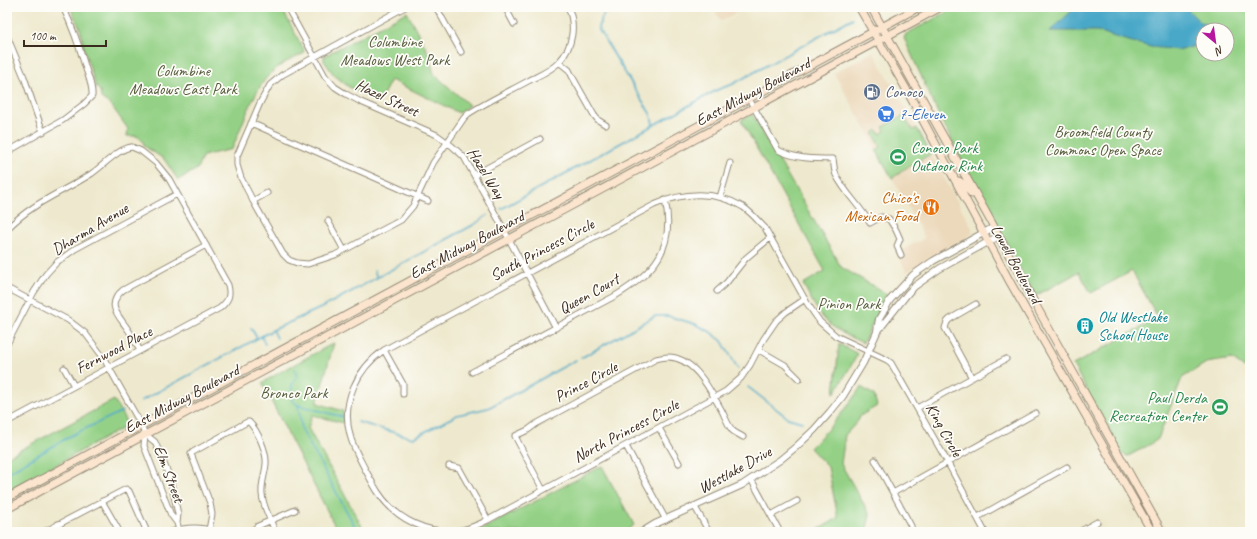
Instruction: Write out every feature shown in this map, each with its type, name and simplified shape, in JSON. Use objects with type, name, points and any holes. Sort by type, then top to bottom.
[{"type":"main road","name":"Lowell Boulevard","points":[[859,7],[1010,282],[1152,532]]},
{"type":"main road","name":"Lowell Boulevard","points":[[871,7],[1162,532]]},
{"type":"main road","name":"East Midway Boulevard","points":[[7,498],[919,7]]},
{"type":"main road","name":"East Midway Boulevard","points":[[7,509],[941,7]]},
{"type":"main road","points":[[956,182],[959,181],[963,184],[983,208]]},
{"type":"main road","points":[[1095,431],[1104,441],[1116,462],[1118,464],[1123,462]]},
{"type":"street","points":[[7,152],[63,120],[84,104],[92,95],[91,86],[76,38],[63,7]]},
{"type":"street","points":[[288,9],[296,7]]},
{"type":"street","points":[[406,7],[314,56],[282,75],[270,85],[251,122],[237,156],[237,165],[241,178],[284,254],[297,264],[308,264],[320,261],[401,220],[413,206],[433,163],[468,114],[559,62],[569,45],[572,32],[571,17],[568,7]]},
{"type":"street","points":[[436,7],[461,52]]},
{"type":"street","points":[[505,7],[514,24]]},
{"type":"street","name":"Hazel Street","points":[[288,9],[325,76],[335,86],[361,102],[437,135],[447,142]]},
{"type":"street","points":[[7,36],[24,77],[36,115],[44,132]]},
{"type":"street","points":[[559,62],[569,70],[594,115],[598,120],[606,125]]},
{"type":"street","points":[[749,99],[778,150],[796,157],[833,159],[836,174],[839,180],[870,223],[881,217],[889,219],[900,239],[897,246],[901,255]]},
{"type":"street","points":[[251,122],[428,201]]},
{"type":"street","points":[[474,175],[540,140]]},
{"type":"street","name":"Hazel Way","points":[[447,142],[464,158],[474,175],[505,230],[556,328]]},
{"type":"street","points":[[7,229],[21,216],[42,201],[91,174],[132,145],[159,166],[169,179],[228,286],[230,291],[229,297],[236,299]]},
{"type":"street","points":[[720,198],[730,163]]},
{"type":"street","points":[[253,201],[268,193]]},
{"type":"street","name":"Dharma Avenue","points":[[7,344],[46,274],[58,262],[75,249],[178,194]]},
{"type":"street","name":"South Princess Circle","points":[[426,530],[403,518],[387,504],[378,492],[355,450],[349,434],[348,411],[353,388],[365,368],[384,350],[665,200],[676,196],[703,194],[720,198],[743,207],[765,228],[805,299],[820,322],[832,334],[868,352]]},
{"type":"street","name":"Queen Court","points":[[472,372],[629,288],[656,262],[666,244],[669,223],[665,200]]},
{"type":"street","points":[[328,221],[344,250]]},
{"type":"street","name":"Westlake Drive","points":[[877,332],[879,318],[890,300],[913,275],[933,261],[994,227]]},
{"type":"street","name":"Westlake Drive","points":[[642,532],[751,479],[780,460],[814,430],[843,396],[856,375],[877,332],[898,304],[915,286],[939,269],[999,236]]},
{"type":"street","points":[[717,291],[727,282],[746,258],[770,238]]},
{"type":"street","points":[[140,350],[115,309],[114,303],[117,296],[123,290],[206,246]]},
{"type":"street","points":[[7,288],[68,320],[92,340],[109,367],[145,434]]},
{"type":"street","name":"Fernwood Place","points":[[7,422],[220,308],[225,304],[229,297]]},
{"type":"street","name":"North Princess Circle","points":[[426,530],[450,531],[462,530],[475,526],[715,398],[741,378],[776,321],[805,299]]},
{"type":"street","points":[[107,302],[114,303]]},
{"type":"street","points":[[972,378],[945,328],[950,319],[976,304]]},
{"type":"street","points":[[384,350],[403,384],[403,394]]},
{"type":"street","points":[[759,350],[785,365],[799,379]]},
{"type":"street","name":"King Circle","points":[[868,352],[891,363],[948,463],[985,532]]},
{"type":"street","name":"Prince Circle","points":[[543,490],[516,436],[622,377],[656,359],[668,357],[674,358],[680,360],[695,370],[715,398]]},
{"type":"street","points":[[917,408],[1006,359]]},
{"type":"street","points":[[64,368],[74,386]]},
{"type":"street","points":[[715,398],[733,431],[743,437]]},
{"type":"street","points":[[893,493],[1036,413]]},
{"type":"street","points":[[209,530],[212,514],[210,503],[191,454],[247,422],[251,424],[265,452],[266,464],[261,484],[262,496],[275,532]]},
{"type":"street","points":[[659,428],[679,463]]},
{"type":"street","name":"Elm Street","points":[[145,434],[155,442],[170,478],[178,514],[177,523]]},
{"type":"street","name":"Elm Street","points":[[145,434],[144,446],[171,515],[177,523],[179,530]]},
{"type":"street","points":[[626,446],[666,520]]},
{"type":"street","points":[[875,460],[911,526],[912,532]]},
{"type":"street","points":[[449,466],[459,468],[488,520]]},
{"type":"street","points":[[978,517],[1067,467]]},
{"type":"street","points":[[751,479],[780,532]]},
{"type":"street","points":[[44,532],[126,489],[129,491],[147,532]]},
{"type":"street","points":[[102,501],[118,529]]},
{"type":"street","points":[[771,515],[797,501]]},
{"type":"street","points":[[695,506],[709,532]]},
{"type":"street","points":[[251,532],[258,526],[295,510]]},
{"type":"street","points":[[1079,532],[1097,522]]},
{"type":"street","points":[[58,524],[62,532]]},
{"type":"street","points":[[172,532],[195,528],[216,532]]},
{"type":"shaded area","points":[[713,7],[746,7],[721,21]]},
{"type":"shaded area","points":[[873,52],[917,128],[913,130],[903,116],[883,126],[886,131],[880,134],[881,147],[877,149],[834,73]]},
{"type":"shaded area","points":[[931,154],[972,228],[972,234],[931,256],[907,272],[896,253],[925,238],[892,178],[899,174],[899,172]]},
{"type":"green space","name":"Columbine Meadows East Park","points":[[70,7],[281,7],[304,50],[303,54],[278,67],[259,88],[232,149],[203,156],[197,169],[178,180],[164,159],[144,146],[143,141],[137,136],[127,136],[128,129],[111,105],[101,98],[100,91],[96,87],[84,49],[80,28]]},
{"type":"green space","name":"Broomfield County Commons Open Space","points":[[956,7],[1250,7],[1250,372],[1232,359],[1206,363],[1182,378],[1158,439],[1128,456],[1122,454],[1073,365],[1158,318],[1132,271],[1091,293],[1079,272],[1035,296],[941,120],[904,38],[906,34]]},
{"type":"green space","name":"Columbine Meadows West Park","points":[[407,12],[428,52],[434,74],[469,105],[459,113],[391,80],[379,102],[349,87],[334,75],[324,61],[324,56]]},
{"type":"green space","name":"Pinion Park","points":[[752,114],[841,267],[887,294],[863,343],[835,329],[827,322],[815,306],[803,284],[825,271],[741,120]]},
{"type":"green space","points":[[903,116],[913,130],[917,128],[931,154],[899,172],[900,173],[892,178],[876,150],[881,147],[873,133],[877,130],[880,134],[885,131],[883,127]]},
{"type":"green space","name":"Bronco Park","points":[[334,343],[317,403],[343,411],[344,423],[312,415],[308,428],[365,532],[338,532],[262,383]]},
{"type":"green space","points":[[839,344],[858,354],[834,394]]},
{"type":"green space","points":[[861,387],[874,395],[877,406],[860,416],[858,421],[845,435],[841,464],[870,515],[866,532],[816,532],[838,518],[828,467],[810,448],[837,419]]},
{"type":"green space","points":[[114,400],[128,425],[7,492],[7,457]]},
{"type":"green space","points":[[602,466],[634,525],[624,532],[477,532]]},
{"type":"water","points":[[1076,7],[1185,7],[1200,22],[1195,22],[1195,46],[1182,50],[1151,47],[1098,31],[1050,31]]},
{"type":"waterway","points":[[607,7],[598,27],[599,30],[651,115],[653,124]]},
{"type":"waterway","points":[[501,209],[719,89],[731,85],[853,18]]},
{"type":"waterway","points":[[141,401],[273,330],[323,307],[475,224],[488,215]]},
{"type":"waterway","points":[[374,270],[377,278]]},
{"type":"waterway","points":[[581,358],[655,316],[668,316],[695,324],[709,331],[722,341],[738,369]]},
{"type":"waterway","points":[[251,328],[257,338]]},
{"type":"waterway","points":[[273,330],[277,338]]},
{"type":"waterway","points":[[261,336],[265,344]]},
{"type":"waterway","points":[[358,422],[413,438],[457,415],[488,408],[576,360]]},
{"type":"waterway","points":[[295,369],[297,377],[292,384],[292,401],[298,405],[343,417]]},
{"type":"waterway","points":[[748,387],[788,418],[802,422]]},
{"type":"waterway","points":[[298,405],[302,430],[358,532]]},
{"type":"waterway","points":[[7,473],[74,434],[123,411]]},
{"type":"place","name":"Conoco","points":[[872,92]]},
{"type":"place","name":"7-Eleven","points":[[886,114]]},
{"type":"place","name":"Conoco Park Outdoor Rink","points":[[898,157]]},
{"type":"place","name":"Chico's Mexican Food","points":[[931,207]]},
{"type":"place","name":"Old Westlake School House","points":[[1085,326]]},
{"type":"place","name":"Paul Derda Recreation Center","points":[[1220,407]]}]
